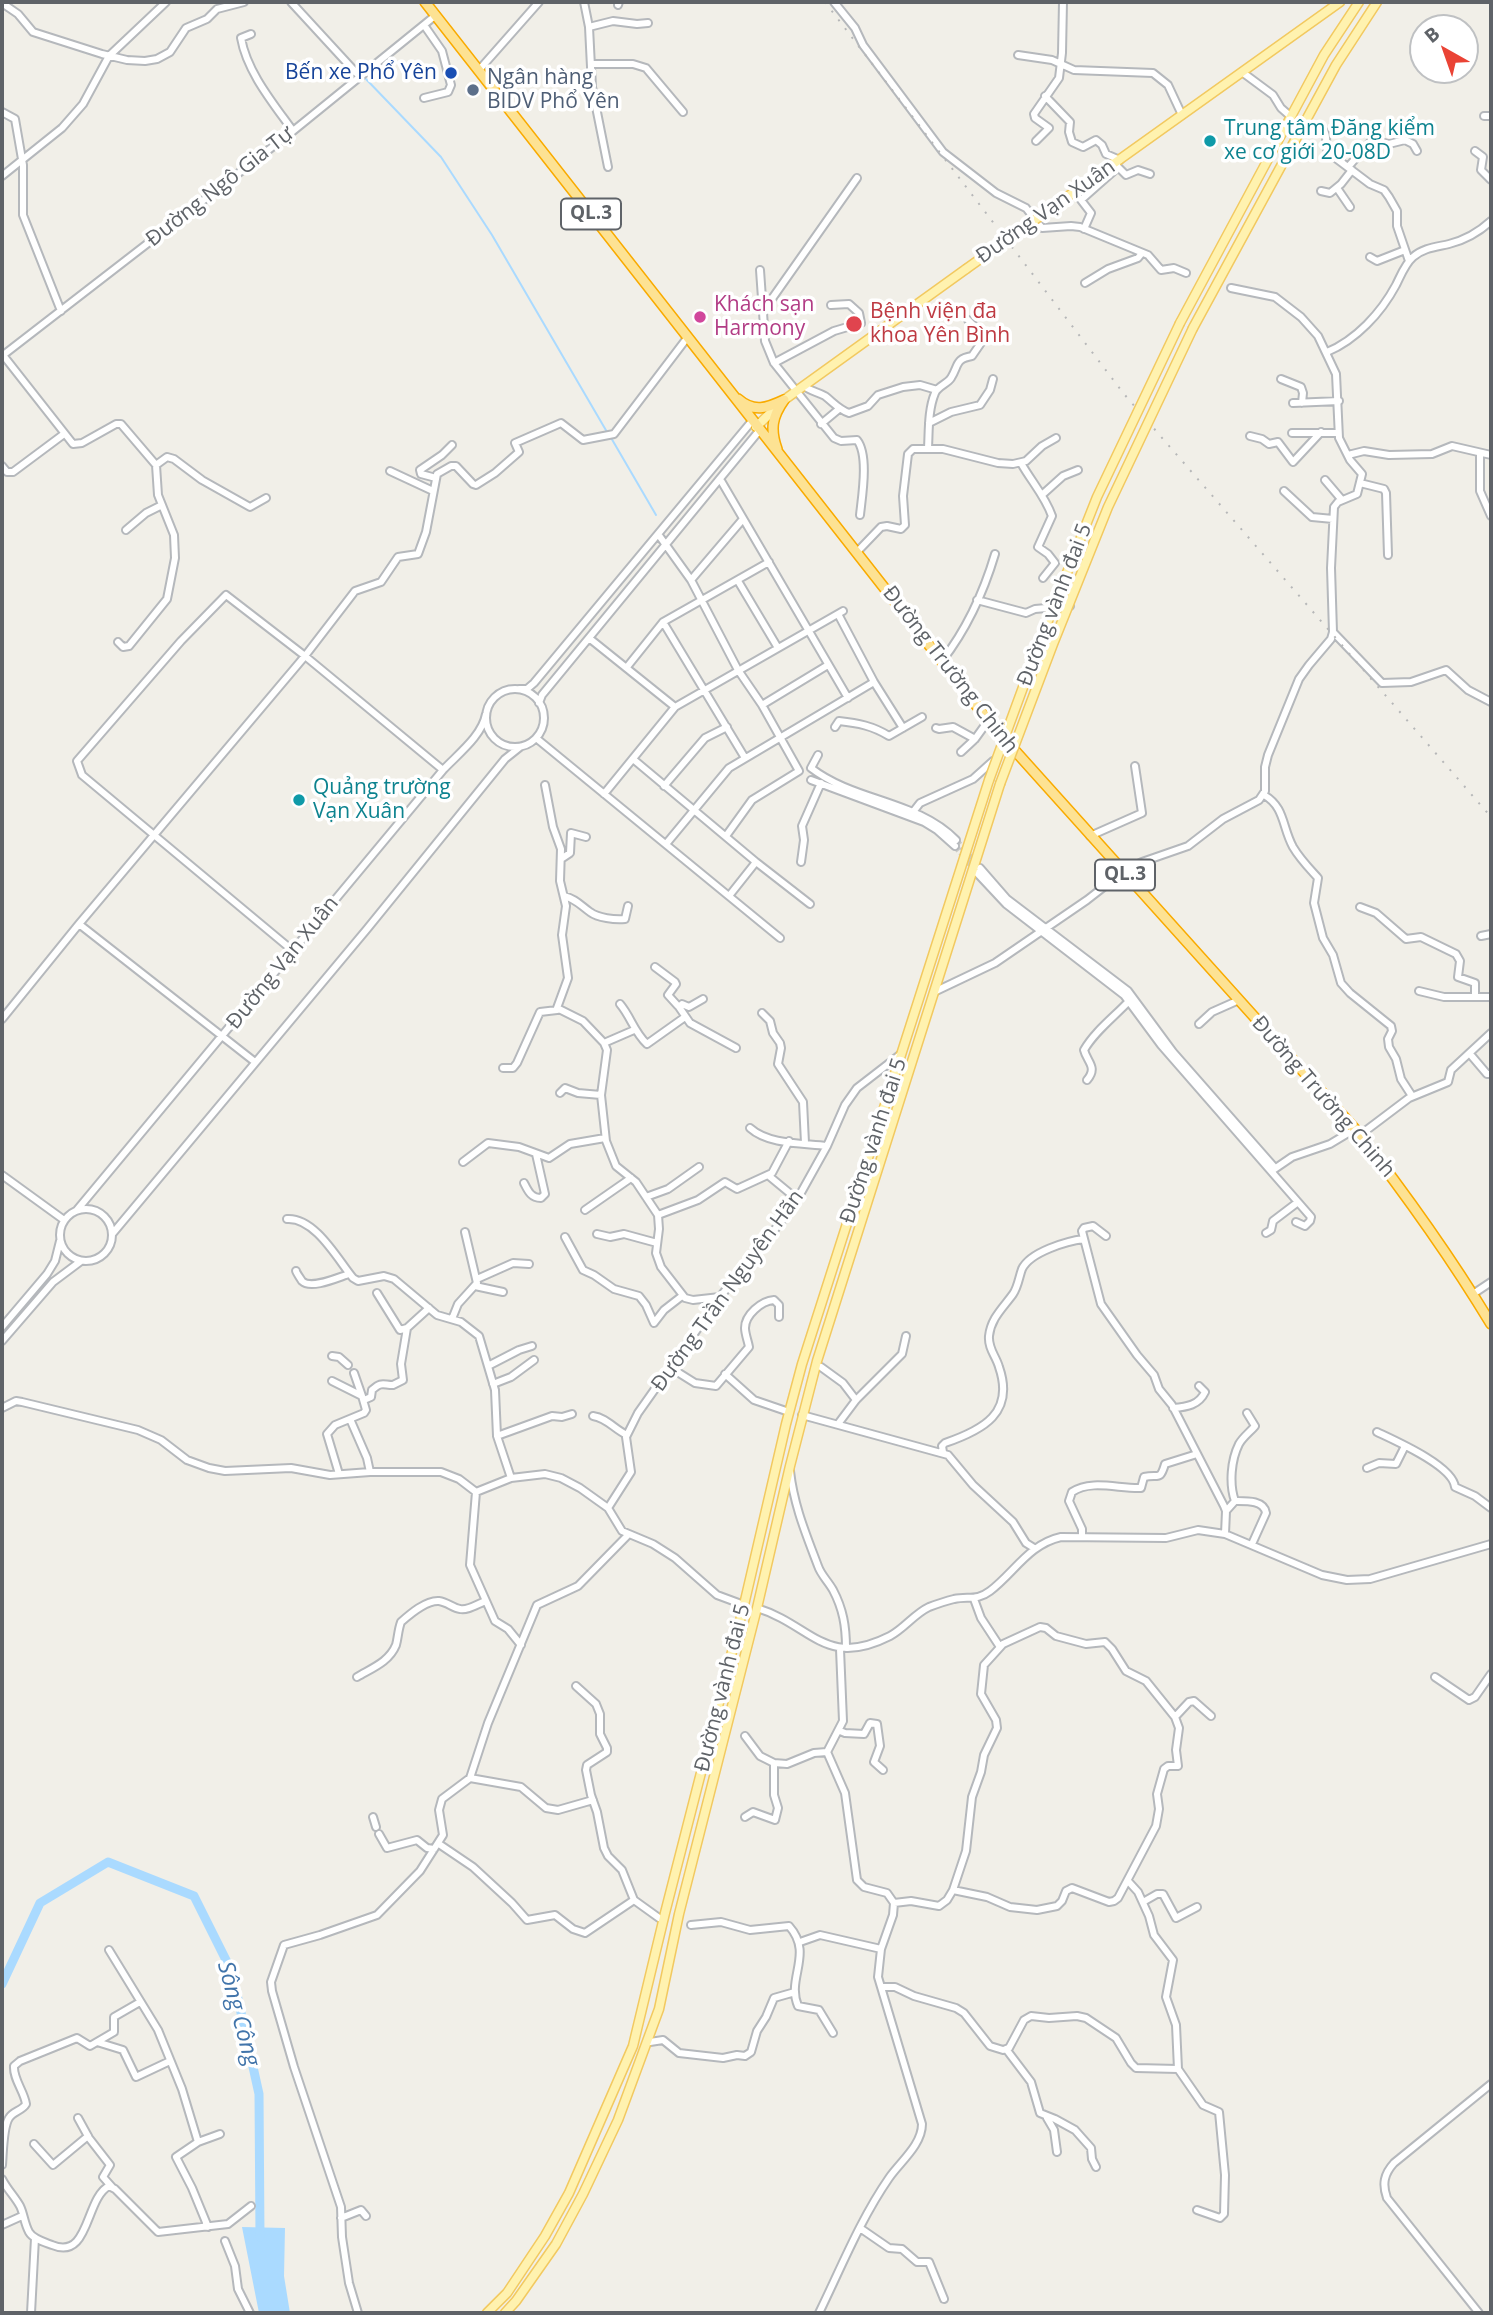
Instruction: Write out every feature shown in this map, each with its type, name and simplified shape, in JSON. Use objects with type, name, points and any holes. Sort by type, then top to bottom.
[{"type":"highway","name":"Đường Trường Chinh","points":[[425,2],[988,721],[1358,1132],[1404,1193],[1491,1324]]},
{"type":"highway","points":[[726,387],[741,402],[752,408],[768,407],[784,400]]},
{"type":"highway","points":[[780,457],[772,435],[772,425],[776,411],[784,400]]},
{"type":"main road","name":"Đường Vạn Xuân","points":[[756,426],[784,400],[1046,212],[1118,164],[1337,2]]},
{"type":"main road","name":"Đường vành đai 5","points":[[487,2313],[507,2293],[545,2236],[569,2193],[633,2046],[804,1360],[989,780],[1040,641],[1097,497],[1180,323],[1324,55],[1359,2]]},
{"type":"main road","name":"Đường vành đai 5","points":[[505,2313],[556,2244],[583,2194],[618,2120],[659,2009],[679,1914],[817,1361],[1000,785],[1053,644],[1108,507],[1193,328],[1336,65],[1377,2]]},
{"type":"main road","points":[[744,1605],[757,1608]]},
{"type":"street","points":[[2,176],[62,128],[83,104],[108,56],[166,2]]},
{"type":"street","points":[[2,3],[18,14],[33,32],[127,60],[157,59],[170,52],[189,26],[206,19],[217,9],[244,2]]},
{"type":"street","points":[[291,2],[360,77]]},
{"type":"street","points":[[479,70],[539,2]]},
{"type":"street","points":[[584,2],[589,27],[592,87],[608,167]]},
{"type":"street","points":[[834,2],[855,28],[863,46],[943,152],[996,193],[1026,208],[1042,228],[1072,226],[1084,229],[1150,256],[1161,270],[1174,268],[1186,273]]},
{"type":"street","points":[[1036,141],[1049,128],[1034,116],[1045,96],[1058,82],[1063,2]]},
{"type":"street","points":[[615,21],[618,6]]},
{"type":"street","name":"Đường Ngô Gia Tự","points":[[2,356],[293,131],[436,15]]},
{"type":"street","points":[[589,27],[615,21],[648,23]]},
{"type":"street","points":[[424,24],[442,51],[451,88],[448,92],[424,98]]},
{"type":"street","points":[[251,34],[241,38],[248,61],[293,131]]},
{"type":"street","points":[[1018,55],[1052,60],[1074,70],[1153,73],[1168,85],[1182,115]]},
{"type":"street","points":[[592,64],[633,64],[646,68],[683,113]]},
{"type":"street","points":[[1242,72],[1273,95],[1289,115]]},
{"type":"street","points":[[1045,96],[1070,122],[1072,142],[1083,147],[1096,141],[1126,175],[1138,170],[1150,174]]},
{"type":"street","points":[[2,112],[15,118],[23,158],[23,215],[61,311]]},
{"type":"street","points":[[1324,131],[1327,151],[1370,184],[1384,190],[1394,205],[1397,226],[1409,261]]},
{"type":"street","points":[[1321,191],[1330,193],[1337,188],[1373,140],[1389,144],[1405,140],[1413,144],[1417,151]]},
{"type":"street","points":[[1475,151],[1483,157],[1481,170],[1491,180]]},
{"type":"street","points":[[1084,229],[1091,213],[1081,200],[1118,164]]},
{"type":"street","points":[[764,310],[858,178]]},
{"type":"street","points":[[1337,188],[1350,207]]},
{"type":"street","points":[[1327,352],[1348,341],[1369,321],[1395,287],[1409,261],[1429,248],[1456,242],[1480,232],[1491,221]]},
{"type":"street","points":[[1370,257],[1377,261],[1405,250]]},
{"type":"street","points":[[1085,283],[1124,261],[1138,258],[1142,253]]},
{"type":"street","points":[[760,270],[765,341],[774,363],[837,441],[857,440],[862,447],[863,489],[860,515]]},
{"type":"street","points":[[1231,288],[1275,298],[1309,326],[1327,352],[1336,374],[1338,433],[1348,456],[1362,474],[1357,494],[1335,504],[1331,568],[1331,639],[1309,665],[1296,686],[1266,760],[1264,795]]},
{"type":"street","points":[[774,363],[834,331],[861,323],[859,313],[849,304],[831,305]]},
{"type":"street","points":[[928,448],[929,423],[937,390],[951,378],[959,361],[972,356],[983,340],[983,335],[968,320]]},
{"type":"street","points":[[2,1019],[305,656],[355,591],[380,582],[398,557],[418,554],[426,532],[436,478],[440,472],[454,466],[476,485],[519,452],[515,443],[557,424],[565,424],[583,440],[616,433],[687,338]]},
{"type":"street","points":[[2,356],[73,444],[79,445],[116,424],[121,424],[156,465],[157,490],[174,535],[175,558],[169,591],[167,599],[129,646],[123,647],[118,642]]},
{"type":"street","points":[[929,423],[951,412],[980,405],[990,390],[993,379]]},
{"type":"street","points":[[1281,379],[1301,387],[1302,403]]},
{"type":"street","points":[[804,386],[849,413],[868,405],[878,395],[912,385],[937,390]]},
{"type":"street","points":[[1293,403],[1339,401]]},
{"type":"street","points":[[821,424],[839,409]]},
{"type":"street","name":"Đường Vạn Xuân","points":[[539,703],[541,695],[720,479],[756,426]]},
{"type":"street","name":"Đường Vạn Xuân","points":[[519,689],[527,689],[534,683],[658,534],[756,426]]},
{"type":"street","points":[[1250,436],[1269,444],[1278,442],[1293,461],[1321,432]]},
{"type":"street","points":[[1292,433],[1338,433]]},
{"type":"street","points":[[2,466],[7,472],[13,472],[64,434]]},
{"type":"street","points":[[857,552],[881,527],[904,528],[906,520],[902,496],[908,454],[913,449],[943,449],[998,463],[1021,463],[1056,438]]},
{"type":"street","points":[[436,478],[421,474],[420,470],[452,445]]},
{"type":"street","points":[[1348,456],[1364,451],[1389,455],[1432,454],[1452,446],[1491,455]]},
{"type":"street","points":[[1480,454],[1480,491],[1491,516]]},
{"type":"street","points":[[156,465],[167,457],[174,459],[248,507],[266,498]]},
{"type":"street","points":[[1021,463],[1043,494],[1052,519],[1038,547],[1055,563],[1043,578]]},
{"type":"street","points":[[1043,494],[1063,476],[1078,470]]},
{"type":"street","points":[[390,471],[433,491]]},
{"type":"street","points":[[720,479],[848,698]]},
{"type":"street","points":[[1325,480],[1342,500]]},
{"type":"street","points":[[1360,483],[1387,492],[1388,555]]},
{"type":"street","points":[[1284,491],[1312,517],[1333,519]]},
{"type":"street","points":[[126,530],[146,513],[162,505]]},
{"type":"street","points":[[691,580],[743,519]]},
{"type":"street","points":[[658,534],[691,580],[738,670],[762,705],[799,771],[751,800],[726,836]]},
{"type":"street","points":[[942,661],[953,646],[988,579],[995,554]]},
{"type":"street","points":[[626,667],[663,622],[769,562]]},
{"type":"street","points":[[738,581],[778,648]]},
{"type":"street","points":[[292,950],[82,775],[77,761],[181,641],[226,595],[305,656],[443,770]]},
{"type":"street","points":[[977,600],[1026,613],[1035,609],[1073,605]]},
{"type":"street","points":[[604,794],[675,707],[841,613],[874,682],[904,728]]},
{"type":"street","points":[[663,622],[745,758]]},
{"type":"street","points":[[1333,632],[1382,684],[1411,682],[1446,670],[1468,690],[1491,702]]},
{"type":"street","points":[[589,638],[675,707]]},
{"type":"street","points":[[762,705],[828,665]]},
{"type":"street","points":[[666,844],[729,768],[874,682]]},
{"type":"street","points":[[519,689],[534,696],[539,703],[544,721],[536,738],[520,747],[502,744],[494,739],[486,723],[486,714],[489,705],[501,692],[519,689]]},
{"type":"street","name":"Đường Vạn Xuân","points":[[76,1210],[443,770],[478,732],[486,714]]},
{"type":"street","points":[[835,727],[839,721],[852,722],[870,726],[889,736],[922,718]]},
{"type":"street","points":[[961,752],[988,721]]},
{"type":"street","points":[[664,786],[705,738],[727,727]]},
{"type":"street","points":[[936,728],[953,727],[975,739]]},
{"type":"street","points":[[536,738],[780,938]]},
{"type":"street","name":"Đường Vạn Xuân","points":[[113,1233],[505,759],[520,747]]},
{"type":"street","points":[[811,780],[924,822],[956,843],[938,824],[826,780],[811,768],[818,755]]},
{"type":"street","points":[[633,759],[810,904]]},
{"type":"street","points":[[913,812],[920,803],[973,779],[992,761]]},
{"type":"street","points":[[1090,836],[1142,813],[1135,766]]},
{"type":"street","points":[[801,862],[804,840],[802,826],[821,783]]},
{"type":"street","points":[[503,1068],[513,1068],[517,1063],[540,1012],[558,1008],[568,978],[562,935],[566,910],[560,881],[560,845],[546,798],[545,785]]},
{"type":"street","points":[[934,992],[989,966],[1123,872],[1142,862],[1188,846],[1223,819],[1264,795]]},
{"type":"street","points":[[1264,795],[1278,806],[1294,849],[1318,878],[1314,903],[1323,938],[1333,955],[1341,983],[1391,1026],[1389,1047],[1396,1059],[1401,1079],[1412,1096]]},
{"type":"street","points":[[561,859],[570,853],[571,834],[586,837]]},
{"type":"street","points":[[729,897],[756,862]]},
{"type":"street","points":[[979,870],[1007,899],[1129,1001],[1161,1045],[1273,1170],[1311,1217],[1305,1226],[1296,1222]]},
{"type":"street","points":[[564,896],[576,900],[593,914],[620,920],[625,919],[628,906]]},
{"type":"street","points":[[1360,906],[1376,914],[1406,939],[1421,937],[1456,954],[1460,961],[1458,977],[1475,983],[1475,998]]},
{"type":"street","points":[[79,924],[255,1062]]},
{"type":"street","points":[[1043,930],[1128,991],[1216,1105]]},
{"type":"street","points":[[1481,936],[1491,934]]},
{"type":"street","points":[[655,967],[676,984],[668,995],[685,1017],[699,1029],[736,1048]]},
{"type":"street","points":[[1419,991],[1444,997],[1491,997]]},
{"type":"street","points":[[678,1006],[682,1004],[689,1007],[703,999]]},
{"type":"street","points":[[1199,1024],[1212,1012],[1239,1000]]},
{"type":"street","points":[[1087,1080],[1091,1075],[1092,1064],[1084,1050],[1092,1036],[1107,1025],[1129,1001]]},
{"type":"street","points":[[620,1004],[634,1030],[647,1044],[685,1017]]},
{"type":"street","points":[[558,1008],[583,1021],[604,1043],[607,1054],[601,1095],[606,1138],[616,1166],[631,1178],[658,1215],[656,1253],[661,1267],[682,1296],[693,1300],[720,1297]]},
{"type":"street","points":[[762,1013],[770,1021],[773,1033],[780,1043],[778,1064],[803,1102],[805,1143]]},
{"type":"street","points":[[604,1043],[634,1030]]},
{"type":"street","points":[[1273,1170],[1292,1157],[1358,1132],[1412,1096],[1448,1082],[1451,1070],[1491,1033]]},
{"type":"street","name":"Đường Trần Nguyên Hãn","points":[[627,1435],[638,1413],[720,1297],[798,1199],[827,1146],[842,1110],[857,1088],[902,1054]]},
{"type":"street","points":[[1470,1054],[1491,1074]]},
{"type":"street","points":[[560,1093],[565,1088],[579,1093],[601,1095]]},
{"type":"street","points":[[751,1128],[764,1137],[827,1146]]},
{"type":"street","points":[[463,1162],[491,1143],[519,1147],[549,1158],[570,1144],[606,1138]]},
{"type":"street","points":[[658,1215],[698,1200],[722,1184],[728,1183],[737,1189],[769,1176],[775,1170],[789,1142]]},
{"type":"street","points":[[524,1183],[530,1194],[538,1198],[545,1194],[536,1154]]},
{"type":"street","points":[[646,1197],[668,1189],[699,1167]]},
{"type":"street","points":[[2,1175],[64,1220]]},
{"type":"street","points":[[769,1176],[798,1199]]},
{"type":"street","points":[[585,1210],[631,1178]]},
{"type":"street","points":[[1265,1233],[1271,1230],[1273,1221],[1298,1202]]},
{"type":"street","points":[[2,1327],[55,1261],[64,1220],[76,1210],[85,1208],[107,1218],[113,1233],[112,1241],[97,1259],[81,1261],[71,1257],[60,1241]]},
{"type":"street","points":[[287,1219],[305,1224],[332,1247],[349,1274],[358,1280],[384,1276],[394,1279],[442,1317],[461,1322],[479,1336],[493,1384],[498,1436],[511,1478]]},
{"type":"street","points":[[1106,1236],[1097,1228],[1088,1226],[1082,1231],[1101,1304],[1134,1351],[1152,1371],[1159,1389],[1173,1408],[1226,1511],[1225,1534]]},
{"type":"street","points":[[465,1232],[476,1283]]},
{"type":"street","points":[[597,1234],[610,1237],[624,1234],[657,1243]]},
{"type":"street","points":[[565,1237],[583,1270],[614,1289],[639,1296],[654,1323],[664,1310],[682,1296]]},
{"type":"street","points":[[943,1452],[945,1443],[982,1428],[1003,1399],[999,1365],[992,1354],[989,1336],[994,1319],[1014,1293],[1026,1264],[1062,1242],[1084,1239]]},
{"type":"street","points":[[2,1341],[53,1282],[81,1261]]},
{"type":"street","points":[[452,1320],[458,1304],[476,1283],[513,1263],[529,1264]]},
{"type":"street","points":[[296,1271],[302,1281],[310,1285],[349,1274]]},
{"type":"street","points":[[1473,1294],[1491,1282]]},
{"type":"street","points":[[476,1283],[503,1292]]},
{"type":"street","points":[[377,1293],[397,1328],[403,1330],[429,1308]]},
{"type":"street","points":[[671,1368],[695,1383],[712,1386],[719,1383],[748,1347],[745,1326],[753,1312],[764,1302],[774,1300],[779,1305],[779,1317]]},
{"type":"street","points":[[332,1381],[363,1398],[372,1397],[372,1390],[382,1383],[393,1385],[403,1380],[401,1364],[407,1328]]},
{"type":"street","points":[[838,1424],[856,1400],[902,1354],[906,1336]]},
{"type":"street","points":[[488,1366],[532,1346]]},
{"type":"street","points":[[332,1356],[339,1357],[348,1365]]},
{"type":"street","points":[[493,1384],[511,1377],[534,1360]]},
{"type":"street","points":[[821,1367],[843,1383],[856,1400]]},
{"type":"street","points":[[339,1474],[327,1434],[335,1425],[366,1412],[354,1373]]},
{"type":"street","points":[[725,1374],[754,1399],[789,1412]]},
{"type":"street","points":[[1173,1408],[1188,1407],[1199,1401],[1205,1392],[1199,1386]]},
{"type":"street","points":[[2,1408],[16,1401],[138,1430],[161,1440],[187,1460],[225,1471],[291,1468],[330,1475],[441,1472],[459,1479],[475,1492]]},
{"type":"street","points":[[498,1436],[552,1416],[562,1417],[572,1413]]},
{"type":"street","points":[[1235,1501],[1230,1488],[1237,1451],[1241,1441],[1255,1426],[1247,1413]]},
{"type":"street","points":[[802,1415],[943,1452],[952,1458],[973,1485],[1010,1519],[1026,1544],[1034,1548]]},
{"type":"street","points":[[593,1416],[604,1418],[618,1431],[627,1435],[631,1472],[608,1508]]},
{"type":"street","points":[[350,1419],[367,1458],[370,1472]]},
{"type":"street","points":[[1377,1432],[1433,1462],[1453,1479],[1455,1487],[1475,1496],[1491,1508]]},
{"type":"street","points":[[1367,1468],[1378,1463],[1396,1464],[1405,1446]]},
{"type":"street","points":[[1082,1536],[1082,1529],[1069,1501],[1072,1492],[1083,1487],[1096,1486],[1141,1488],[1144,1478],[1160,1476],[1165,1464],[1197,1454]]},
{"type":"street","points":[[790,1466],[799,1521],[819,1569],[833,1590],[844,1616],[844,1712],[840,1731],[827,1752]]},
{"type":"street","points":[[475,1492],[511,1478],[545,1474],[561,1478],[608,1508],[622,1531],[653,1544],[675,1558],[717,1595],[744,1605]]},
{"type":"street","points":[[475,1492],[470,1560],[472,1571],[496,1624],[508,1629],[521,1645]]},
{"type":"street","points":[[1226,1511],[1235,1501],[1248,1501],[1265,1508],[1266,1513],[1252,1544]]},
{"type":"street","points":[[757,1608],[775,1614],[828,1646],[843,1649],[862,1646],[890,1636],[919,1612],[939,1603],[957,1598],[974,1599],[983,1596],[998,1585],[1034,1548],[1053,1539],[1082,1536],[1166,1538],[1198,1530],[1225,1534],[1322,1575],[1347,1580],[1359,1580],[1431,1563],[1491,1544]]},
{"type":"street","points":[[358,2313],[349,2283],[341,2207],[294,2067],[271,1982],[284,1945],[377,1915],[420,1871],[437,1846],[443,1831],[439,1810],[442,1799],[470,1778],[488,1723],[537,1605],[578,1586],[628,1535]]},
{"type":"street","points":[[974,1599],[981,1618],[1000,1647]]},
{"type":"street","points":[[357,1677],[373,1670],[388,1656],[397,1642],[401,1622],[421,1607],[440,1601],[464,1609],[486,1601]]},
{"type":"street","points":[[894,1903],[911,1901],[939,1906],[953,1890],[968,1845],[973,1793],[984,1755],[997,1728],[996,1720],[981,1690],[984,1665],[1000,1647],[1040,1626],[1056,1636],[1086,1644],[1105,1642],[1126,1671],[1146,1681],[1175,1717],[1180,1728],[1176,1750],[1178,1763],[1176,1767],[1168,1766],[1164,1769],[1157,1794],[1159,1809],[1156,1826],[1128,1881],[1114,1901],[1072,1888],[1066,1891],[1057,1906],[1037,1910],[1010,1907],[987,1897],[953,1890]]},
{"type":"street","points":[[1435,1677],[1469,1700],[1475,1697],[1491,1676]]},
{"type":"street","points":[[576,1686],[596,1704],[600,1714],[600,1734],[607,1748],[607,1752],[586,1768],[606,1853],[622,1870],[634,1900],[659,1918]]},
{"type":"street","points":[[1175,1717],[1191,1701],[1198,1702],[1211,1716]]},
{"type":"street","points":[[840,1731],[864,1734],[870,1723],[877,1724],[880,1746],[874,1762],[883,1770]]},
{"type":"street","points":[[745,1736],[761,1756],[774,1763],[787,1764],[814,1753],[827,1752]]},
{"type":"street","points":[[819,2313],[860,2228],[888,2179],[915,2145],[922,2131],[878,1972],[894,1903],[887,1893],[864,1887],[858,1880],[845,1793],[827,1752]]},
{"type":"street","points":[[745,1817],[753,1812],[775,1820],[778,1808],[774,1792],[774,1763]]},
{"type":"street","points":[[470,1778],[521,1787],[546,1808],[558,1810],[593,1800]]},
{"type":"street","points":[[373,1817],[387,1848],[417,1840],[428,1848],[437,1846],[473,1867],[527,1920],[555,1915],[573,1929],[585,1933],[634,1900]]},
{"type":"street","points":[[1128,1881],[1137,1889],[1154,1934],[1173,1960],[1166,1997],[1176,2025],[1178,2069],[1203,2105],[1219,2112],[1225,2175],[1224,2214],[1220,2218],[1196,2210]]},
{"type":"street","points":[[1143,1902],[1157,1894],[1163,1894],[1178,1918],[1197,1907]]},
{"type":"street","points":[[691,1925],[721,1922],[750,1930],[786,1925],[791,1928],[800,1942],[794,1992],[798,2006],[819,2010],[833,2033]]},
{"type":"street","points":[[800,1942],[821,1935],[881,1950]]},
{"type":"street","points":[[109,1950],[158,2030],[198,2142]]},
{"type":"street","points":[[881,1987],[895,1987],[964,2012],[990,2046],[1006,2049],[1027,2076],[1040,2113],[1075,2130],[1091,2148],[1096,2167]]},
{"type":"street","points":[[650,2042],[663,2040],[679,2053],[723,2058],[745,2056],[751,2052],[757,2031],[774,1998],[794,1992]]},
{"type":"street","points":[[2,2165],[7,2120],[26,2104],[14,2073],[14,2066],[20,2061],[77,2038],[88,2046],[97,2042],[115,2030],[114,2017],[141,2002]]},
{"type":"street","points":[[1006,2049],[1012,2045],[1027,2017],[1082,2017],[1116,2038],[1136,2068],[1178,2069]]},
{"type":"street","points":[[97,2042],[125,2051],[136,2077],[170,2061]]},
{"type":"street","points":[[1479,2313],[1387,2198],[1384,2179],[1394,2163],[1491,2084]]},
{"type":"street","points":[[1045,2116],[1054,2130],[1057,2152]]},
{"type":"street","points":[[78,2118],[110,2165],[103,2177],[158,2232],[228,2224],[251,2206]]},
{"type":"street","points":[[208,2227],[176,2157],[198,2142],[220,2134]]},
{"type":"street","points":[[34,2144],[53,2165],[88,2136]]},
{"type":"street","points":[[2,2179],[21,2208],[29,2232],[35,2238],[58,2248],[75,2245],[103,2190],[112,2187]]},
{"type":"street","points":[[341,2218],[360,2210],[366,2216]]},
{"type":"street","points":[[2,2225],[22,2216]]},
{"type":"street","points":[[860,2228],[889,2248],[902,2249],[917,2262],[929,2262],[944,2299]]},
{"type":"street","points":[[31,2313],[35,2238]]},
{"type":"street","points":[[225,2241],[235,2266],[238,2289],[250,2313]]},
{"type":"water","points":[[242,2227],[285,2228],[284,2276],[290,2313],[259,2313]]},
{"type":"waterway","points":[[364,77],[441,157],[492,235],[607,432]]},
{"type":"waterway","points":[[610,436],[656,515]]},
{"type":"waterway","name":"Sông Công","points":[[2,1984],[40,1903],[108,1862],[194,1896],[232,1972],[259,2094],[260,2237]]},
{"type":"tunnel","points":[[956,840],[977,865]]},
{"type":"tunnel","points":[[955,846],[974,869]]},
{"type":"railway","points":[[825,2],[1124,394],[1491,817]]},
{"type":"place","name":"Bến xe Phổ Yên","points":[[451,73]]},
{"type":"place","name":"Ngân hàng BIDV Phổ Yên","points":[[473,90]]},
{"type":"place","name":"Trung tâm Đăng kiểm xe cơ giới 20-08D","points":[[1210,141]]},
{"type":"place","name":"Khách sạn Harmony","points":[[700,317]]},
{"type":"place","name":"Bệnh viện đa khoa Yên Bình","points":[[854,324]]},
{"type":"place","name":"Quảng trường Vạn Xuân","points":[[299,800]]}]
